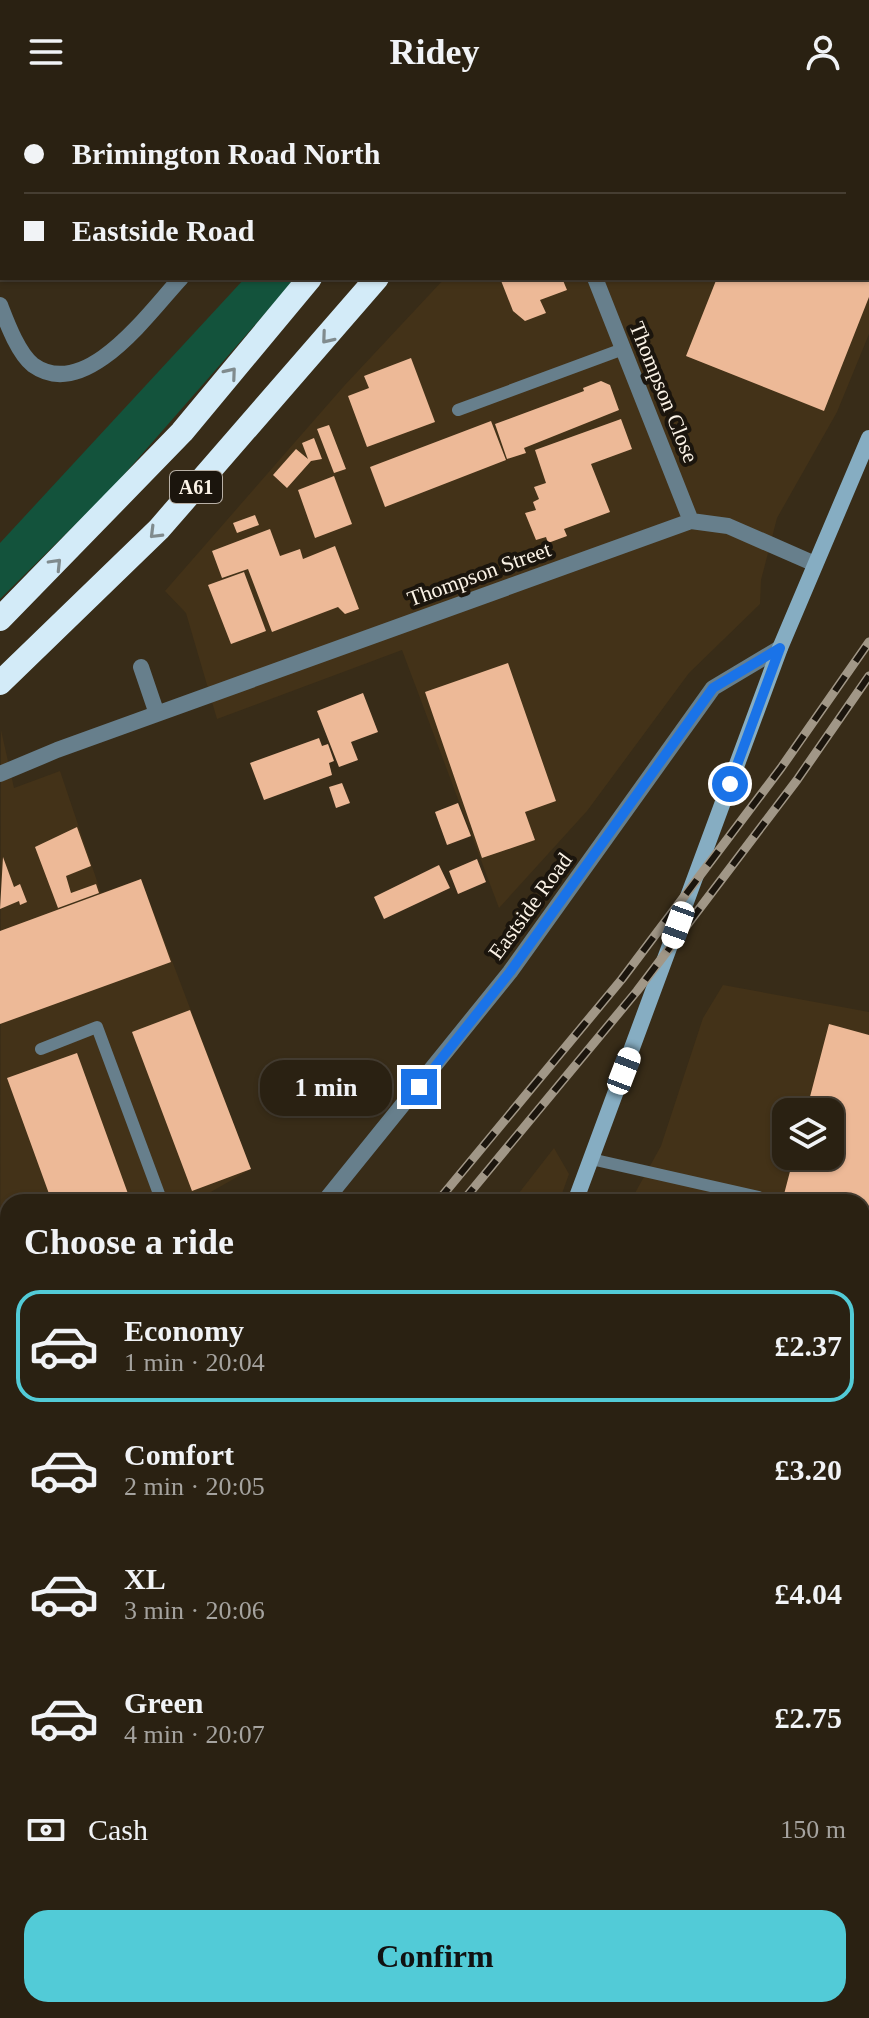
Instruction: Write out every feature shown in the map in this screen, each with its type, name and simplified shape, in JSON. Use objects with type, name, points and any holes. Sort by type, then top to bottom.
[{"type":"highway","name":"A61","points":[[0,619],[182,432],[308,280]]},
{"type":"highway","name":"A61","points":[[0,683],[159,529],[375,280]]},
{"type":"main road","points":[[578,1194],[780,648],[869,438]]},
{"type":"street","points":[[0,305],[32,364],[51,373],[76,371],[105,360],[179,280]]},
{"type":"street","name":"Thompson Close","points":[[596,280],[691,521]]},
{"type":"street","name":"Thompson Street","points":[[0,774],[691,521],[728,526],[815,564]]},
{"type":"street","name":"Eastside Road","points":[[330,1194],[510,972],[713,688],[780,648]]},
{"type":"street","points":[[141,667],[157,714]]},
{"type":"lane","points":[[458,410],[623,349]]},
{"type":"lane","points":[[41,1049],[97,1027],[159,1194]]},
{"type":"lane","points":[[591,1159],[746,1194]]},
{"type":"shaded area","points":[[443,280],[869,280],[869,334],[837,412],[777,518],[761,580],[760,604],[689,673],[587,811],[499,908],[402,650],[217,719],[186,613],[165,591],[344,386]]},
{"type":"shaded area","points":[[1,730],[14,788],[60,771],[101,893],[141,879],[251,1169],[207,1194],[0,1194]]},
{"type":"shaded area","points":[[723,985],[869,1012],[869,1194],[634,1194],[661,1146],[703,1018]]},
{"type":"shaded area","points":[[554,1148],[569,1174],[562,1194],[518,1194]]},
{"type":"green space","points":[[243,280],[294,280],[114,486],[0,599],[0,543]]},
{"type":"building","points":[[501,280],[563,280],[567,290],[540,300],[546,313],[525,321],[513,311]]},
{"type":"building","points":[[716,280],[869,280],[869,297],[824,411],[686,356]]},
{"type":"building","points":[[411,358],[435,422],[367,447],[348,396],[369,388],[364,376]]},
{"type":"building","points":[[601,381],[610,385],[619,410],[524,448],[526,453],[507,459],[495,424],[584,391],[583,388]]},
{"type":"building","points":[[621,419],[632,449],[591,464],[610,512],[564,529],[567,536],[548,543],[546,537],[536,540],[525,513],[536,510],[533,502],[539,499],[534,487],[546,483],[535,450]]},
{"type":"building","points":[[491,421],[506,460],[385,507],[370,467]]},
{"type":"building","points":[[329,425],[346,469],[334,473],[317,429]]},
{"type":"building","points":[[314,438],[322,459],[311,461],[287,488],[273,475],[296,449],[308,459],[302,443]]},
{"type":"building","points":[[334,476],[352,524],[315,538],[298,490]]},
{"type":"building","points":[[255,515],[259,525],[237,533],[233,523]]},
{"type":"building","points":[[270,529],[280,556],[300,549],[303,559],[335,546],[359,609],[345,614],[338,607],[272,632],[248,569],[222,578],[212,551]]},
{"type":"building","points":[[244,572],[266,631],[231,644],[208,585]]},
{"type":"building","points":[[508,663],[556,801],[525,812],[535,840],[482,858],[425,692]]},
{"type":"building","points":[[363,693],[378,732],[351,742],[358,760],[339,767],[317,711]]},
{"type":"building","points":[[319,738],[322,746],[328,744],[334,761],[329,763],[332,775],[264,800],[250,763]]},
{"type":"building","points":[[342,783],[350,803],[336,808],[329,787]]},
{"type":"building","points":[[458,803],[471,836],[447,845],[435,812]]},
{"type":"building","points":[[77,827],[91,866],[66,876],[71,893],[96,884],[99,893],[58,908],[35,847]]},
{"type":"building","points":[[3,857],[14,887],[20,884],[27,902],[20,905],[19,901],[0,909]]},
{"type":"building","points":[[477,859],[486,882],[458,894],[449,871]]},
{"type":"building","points":[[439,865],[450,888],[384,919],[374,897]]},
{"type":"building","points":[[141,879],[171,962],[0,1024],[0,931]]},
{"type":"building","points":[[190,1010],[251,1169],[192,1191],[132,1032]]},
{"type":"building","points":[[829,1024],[869,1035],[869,1194],[784,1194],[790,1170],[844,1170],[844,1098],[810,1098]]},
{"type":"building","points":[[77,1053],[128,1194],[49,1194],[7,1078]]},
{"type":"railway","points":[[444,1194],[622,979],[781,768],[869,642]]},
{"type":"railway","points":[[469,1194],[637,991],[797,780],[869,676]]},
{"type":"route","points":[[419,1087],[510,972],[713,688],[780,648],[730,784]]}]
